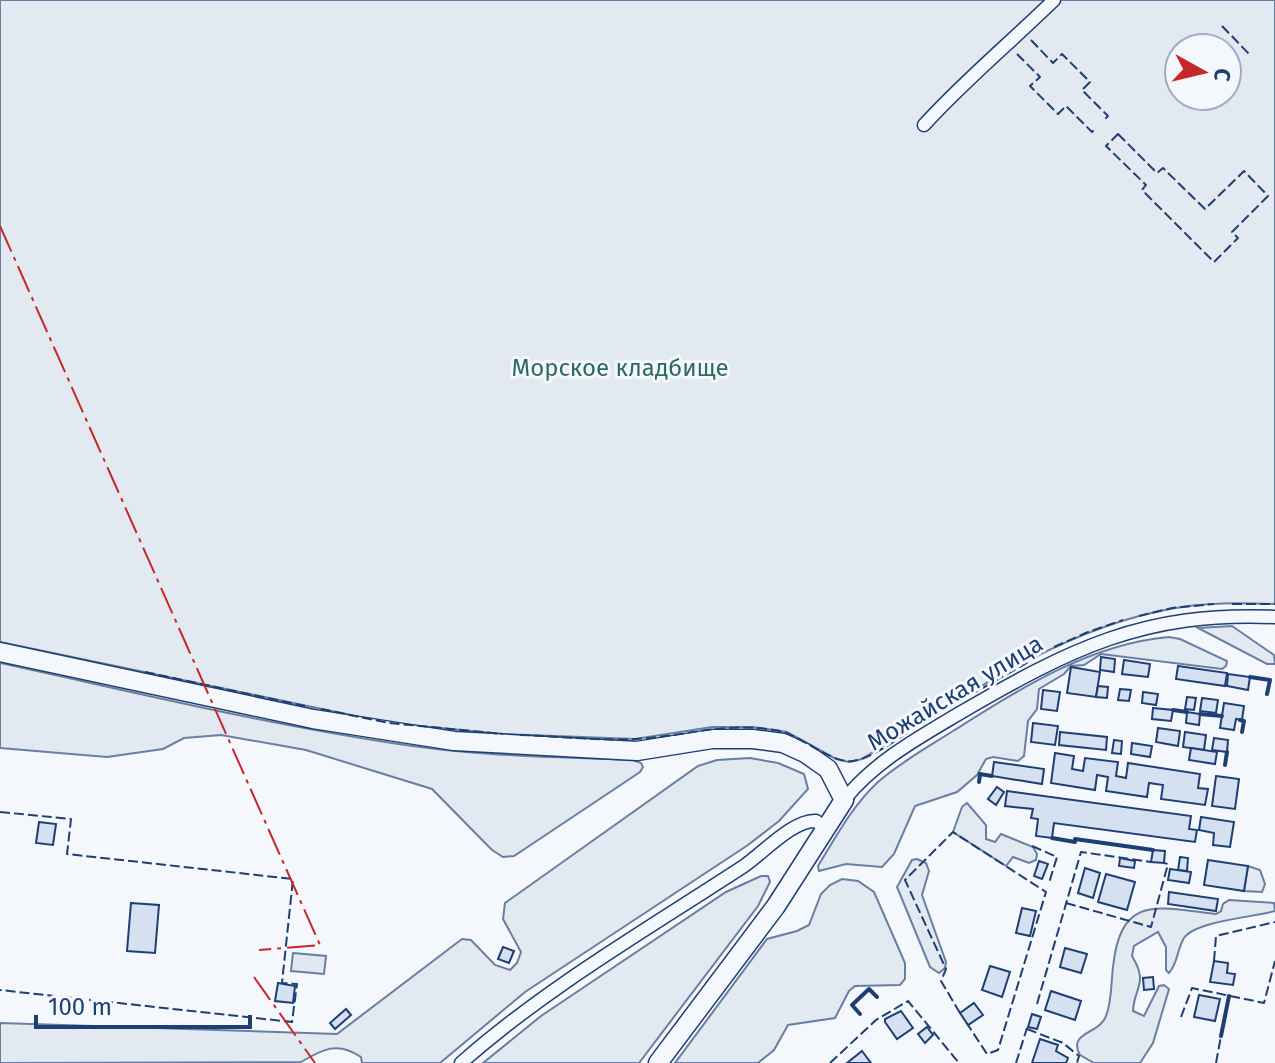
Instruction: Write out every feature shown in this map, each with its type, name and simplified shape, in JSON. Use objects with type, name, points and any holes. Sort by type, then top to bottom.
[{"type":"main road","points":[[0,652],[313,719],[454,741],[637,751],[712,739],[783,743],[828,769],[844,800]]},
{"type":"main road","name":"Можайская улица","points":[[658,1063],[776,906],[844,800]]},
{"type":"street","points":[[924,125],[997,50],[1015,38],[1054,0]]},
{"type":"street","name":"Можайская улица","points":[[844,800],[865,776],[897,752],[1024,677],[1093,643],[1175,621],[1275,617]]},
{"type":"street","points":[[461,1063],[535,1003],[757,857],[801,823],[816,821],[826,829]]},
{"type":"green space","name":"Морское кладбище","points":[[0,0],[1275,0],[1275,604],[1223,604],[1170,609],[1089,633],[1010,670],[862,759],[849,762],[836,759],[787,732],[753,727],[712,727],[635,739],[503,734],[389,723],[0,642]]},
{"type":"green space","points":[[1232,626],[1274,655],[1275,664],[1267,664],[1198,628]]},
{"type":"green space","points":[[1169,637],[1227,661],[1226,666],[1222,669],[1101,654],[1084,665],[1071,666],[1064,674],[1039,689],[1037,709],[1028,721],[1024,756],[1018,761],[993,757],[986,759],[977,775],[957,792],[915,806],[894,854],[882,867],[846,864],[819,871],[818,866],[860,801],[905,761],[1056,671],[1111,649]]},
{"type":"green space","points":[[0,663],[244,716],[392,743],[482,753],[633,760],[643,767],[640,772],[514,856],[503,857],[492,850],[432,789],[306,750],[221,735],[184,738],[163,749],[107,757],[0,748]]},
{"type":"green space","points":[[750,758],[778,763],[804,774],[808,789],[779,821],[748,845],[525,992],[440,1063],[362,1063],[361,1057],[353,1052],[338,1048],[324,1050],[301,1062],[0,1063],[0,1023],[337,1034],[462,939],[471,940],[495,965],[510,970],[521,952],[503,919],[505,903],[698,766],[717,760]]},
{"type":"green space","points":[[967,803],[986,825],[986,839],[995,842],[1001,834],[1033,847],[1036,860],[1029,863],[1013,857],[1006,866],[953,832],[962,807]]},
{"type":"green space","points":[[912,860],[926,863],[929,871],[922,895],[946,962],[939,973],[930,967],[897,887]]},
{"type":"green space","points":[[1248,866],[1260,870],[1265,884],[1262,892],[1244,891]]},
{"type":"green space","points":[[761,876],[768,876],[770,882],[758,906],[639,1063],[483,1063],[541,1016],[726,892]]},
{"type":"green space","points":[[842,879],[858,881],[874,892],[905,963],[905,979],[900,985],[855,986],[849,991],[835,1018],[788,1025],[774,1050],[758,1063],[675,1063],[767,939],[809,925],[821,894]]},
{"type":"green space","points":[[1229,900],[1274,903],[1275,911],[1212,924],[1190,932],[1184,938],[1169,973],[1166,970],[1166,947],[1158,932],[1134,946],[1132,956],[1140,979],[1133,1011],[1144,1016],[1159,986],[1169,989],[1153,1043],[1140,1063],[1094,1063],[1080,1055],[1077,1047],[1081,1037],[1103,1022],[1106,1016],[1117,943],[1124,927],[1134,916],[1146,910],[1160,909],[1216,914]]},
{"type":"shaded area","points":[[293,953],[326,956],[324,974],[291,971]]},
{"type":"building","points":[[1101,657],[1115,659],[1114,672],[1100,670]]},
{"type":"building","points":[[1124,660],[1150,664],[1148,677],[1122,674]]},
{"type":"building","points":[[1178,666],[1227,673],[1225,686],[1176,679]]},
{"type":"building","points":[[1071,667],[1100,672],[1096,697],[1067,693]]},
{"type":"building","points":[[1228,674],[1250,677],[1248,690],[1227,686]]},
{"type":"building","points":[[1098,686],[1108,687],[1107,698],[1096,697]]},
{"type":"building","points":[[1120,689],[1131,690],[1129,701],[1118,700]]},
{"type":"building","points":[[1043,690],[1060,692],[1057,711],[1041,709]]},
{"type":"building","points":[[1143,692],[1158,694],[1156,705],[1142,703]]},
{"type":"building","points":[[1187,697],[1196,698],[1194,710],[1185,709]]},
{"type":"building","points":[[1202,698],[1218,700],[1216,713],[1200,711]]},
{"type":"building","points":[[1224,703],[1244,706],[1242,720],[1236,719],[1234,730],[1220,728]]},
{"type":"building","points":[[1153,708],[1173,710],[1171,721],[1152,719]]},
{"type":"building","points":[[1187,712],[1200,714],[1199,725],[1186,723]]},
{"type":"building","points":[[1033,723],[1058,726],[1055,745],[1031,742]]},
{"type":"building","points":[[1158,728],[1180,731],[1178,746],[1156,742]]},
{"type":"building","points":[[1060,732],[1107,737],[1106,750],[1059,745]]},
{"type":"building","points":[[1185,732],[1206,735],[1204,750],[1183,747]]},
{"type":"building","points":[[1214,738],[1228,740],[1227,752],[1212,750]]},
{"type":"building","points":[[1114,740],[1122,741],[1121,754],[1112,753]]},
{"type":"building","points":[[1132,743],[1152,746],[1150,757],[1131,754]]},
{"type":"building","points":[[1191,748],[1217,752],[1215,764],[1189,760]]},
{"type":"building","points":[[1055,753],[1074,756],[1072,769],[1083,771],[1085,758],[1118,762],[1116,776],[1126,778],[1128,763],[1200,774],[1198,788],[1208,789],[1205,805],[1161,799],[1163,785],[1149,783],[1147,797],[1106,791],[1108,777],[1097,775],[1095,790],[1051,783]]},
{"type":"building","points":[[994,762],[1044,769],[1042,784],[992,776]]},
{"type":"building","points":[[1216,776],[1239,779],[1235,809],[1212,806]]},
{"type":"building","points":[[997,787],[1004,792],[996,805],[988,799]]},
{"type":"building","points":[[1007,791],[1191,816],[1189,829],[1197,830],[1195,842],[1054,823],[1052,838],[1036,836],[1038,819],[1031,818],[1033,809],[1005,806]]},
{"type":"building","points":[[1201,817],[1234,822],[1230,847],[1213,845],[1214,833],[1199,830]]},
{"type":"building","points":[[39,822],[56,824],[53,845],[36,843]]},
{"type":"building","points":[[1153,850],[1165,851],[1164,863],[1151,862]]},
{"type":"building","points":[[1180,857],[1188,858],[1187,871],[1178,870]]},
{"type":"building","points":[[1120,858],[1135,861],[1134,868],[1119,866]]},
{"type":"building","points":[[1208,860],[1248,866],[1244,891],[1204,885]]},
{"type":"building","points":[[1039,861],[1048,864],[1042,879],[1034,876]]},
{"type":"building","points":[[1085,868],[1100,873],[1093,898],[1078,893]]},
{"type":"building","points":[[1170,869],[1191,872],[1189,883],[1168,880]]},
{"type":"building","points":[[1106,874],[1135,882],[1127,910],[1098,902]]},
{"type":"building","points":[[1169,892],[1218,899],[1216,911],[1168,904]]},
{"type":"building","points":[[131,903],[159,905],[155,953],[127,951]]},
{"type":"building","points":[[1022,908],[1036,911],[1030,936],[1016,933]]},
{"type":"building","points":[[503,947],[514,951],[509,963],[498,959]]},
{"type":"building","points":[[1065,948],[1087,954],[1081,973],[1060,967]]},
{"type":"building","points":[[1214,961],[1228,963],[1227,973],[1235,974],[1233,985],[1210,982]]},
{"type":"building","points":[[990,966],[1010,972],[1002,997],[982,990]]},
{"type":"building","points":[[1153,977],[1154,989],[1144,990],[1143,978]]},
{"type":"building","points":[[278,983],[295,986],[293,1003],[275,1001]]},
{"type":"building","points":[[1051,991],[1081,1001],[1075,1020],[1045,1010]]},
{"type":"building","points":[[1199,995],[1220,999],[1215,1021],[1194,1017]]},
{"type":"building","points":[[974,1003],[983,1015],[968,1025],[960,1013]]},
{"type":"building","points":[[346,1009],[351,1015],[335,1029],[330,1023]]},
{"type":"building","points":[[901,1011],[913,1028],[897,1039],[885,1019]]},
{"type":"building","points":[[1032,1014],[1041,1017],[1037,1029],[1028,1027]]},
{"type":"building","points":[[927,1027],[933,1035],[925,1043],[918,1034]]},
{"type":"building","points":[[1040,1039],[1058,1045],[1056,1051],[1068,1058],[1066,1063],[1032,1063]]},
{"type":"building","points":[[862,1051],[871,1063],[847,1063]]},
{"type":"fence","points":[[1222,26],[1251,56]]},
{"type":"fence","points":[[1031,40],[1053,63],[1062,54],[1090,82],[1082,90],[1108,116],[1105,119]]},
{"type":"fence","points":[[1017,54],[1040,77],[1030,86],[1058,114],[1066,106],[1092,132],[1095,129]]},
{"type":"fence","points":[[1118,134],[1157,173],[1163,168],[1205,209],[1244,171],[1268,196],[1232,232],[1238,238],[1214,262],[1142,190],[1146,185],[1106,146],[1118,134]]},
{"type":"fence","points":[[1139,616],[1172,608],[1214,604]]},
{"type":"fence","points":[[1232,604],[1275,604]]},
{"type":"fence","points":[[1054,647],[1123,620]]},
{"type":"fence","points":[[946,709],[1037,657]]},
{"type":"fence","points":[[145,672],[305,706]]},
{"type":"fence","points":[[321,709],[389,723],[503,734]]},
{"type":"fence","points":[[520,735],[622,739],[756,728],[785,733],[825,754],[853,761],[881,750],[928,719]]},
{"type":"fence","points":[[0,812],[71,819],[67,854],[293,879],[282,983],[297,984],[292,1022],[0,990]]},
{"type":"fence","points":[[960,1013],[941,981],[946,969],[905,880],[953,832],[1046,892],[998,1050],[987,1054],[968,1025]]},
{"type":"fence","points":[[1032,846],[1057,857],[1049,883]]},
{"type":"fence","points":[[1037,1004],[1081,852],[1151,862]]},
{"type":"fence","points":[[1066,903],[1151,927],[1168,864],[1164,863]]},
{"type":"fence","points":[[1214,961],[1216,936],[1275,922]]},
{"type":"fence","points":[[1181,1017],[1192,988],[1264,1003],[1275,961]]},
{"type":"fence","points":[[830,1063],[876,1020],[908,1001],[959,1063]]},
{"type":"fence","points":[[1016,1063],[1027,1028]]},
{"type":"fence","points":[[1027,1029],[1063,1043],[1079,1056],[1077,1063]]},
{"type":"fence","points":[[1216,1063],[1221,1036]]},
{"type":"wall","points":[[1250,677],[1270,680],[1267,694]]},
{"type":"wall","points":[[1173,710],[1187,712]]},
{"type":"wall","points":[[1200,714],[1222,716]]},
{"type":"wall","points":[[1240,720],[1244,721],[1242,732]]},
{"type":"wall","points":[[1225,765],[1227,752]]},
{"type":"wall","points":[[979,782],[980,774],[992,776]]},
{"type":"wall","points":[[1052,838],[1153,850]]},
{"type":"wall","points":[[860,1014],[852,1005],[869,989],[877,997]]},
{"type":"wall","points":[[1221,1036],[1229,996]]},
{"type":"power","points":[[0,226],[320,945],[259,950]]},
{"type":"power","points":[[254,977],[315,1063]]}]
